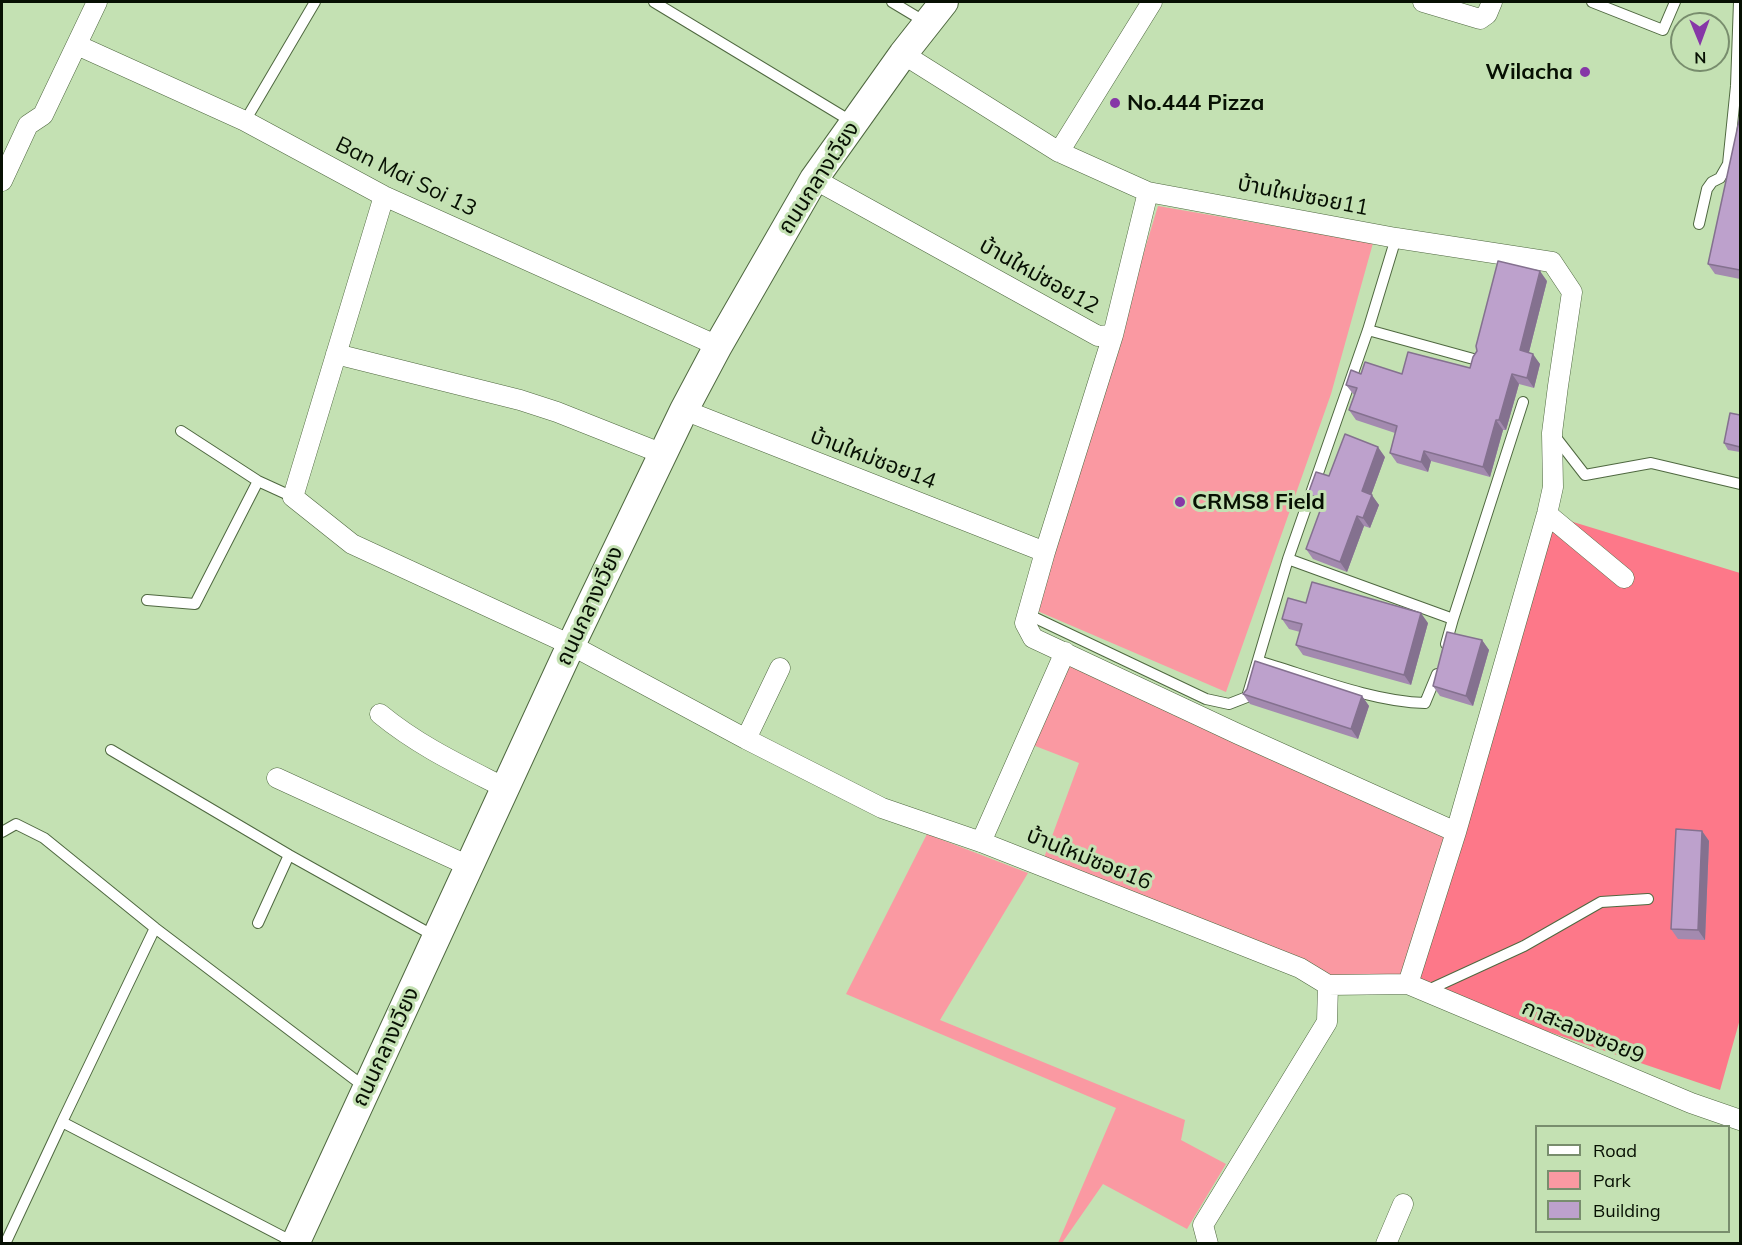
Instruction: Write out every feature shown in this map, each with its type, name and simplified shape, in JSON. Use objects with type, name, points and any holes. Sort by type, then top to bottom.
[{"type":"main road","name":"ถนนกลางเวียง","points":[[296,1243],[571,645],[684,410],[814,179],[903,54],[936,12]]},
{"type":"street","points":[[2,181],[28,125],[43,115],[97,2]]},
{"type":"street","points":[[1059,152],[1152,2]]},
{"type":"street","points":[[1424,2],[1480,19],[1486,14],[1492,2]]},
{"type":"street","name":"Ban Mai Soi 13","points":[[77,45],[245,121],[384,196],[718,346]]},
{"type":"street","name":"บ้านใหม่ซอย11","points":[[903,54],[1059,152],[1148,192],[1396,238],[1552,262],[1572,292],[1552,433],[1552,487],[1547,514],[1456,832],[1417,988]]},
{"type":"street","name":"บ้านใหม่ซอย12","points":[[814,179],[1098,336],[1113,336],[1148,192]]},
{"type":"street","points":[[293,498],[384,196]]},
{"type":"street","points":[[1113,336],[1027,614],[1025,623],[1033,638],[1238,734],[1456,832]]},
{"type":"street","points":[[336,354],[520,400],[568,416],[663,454]]},
{"type":"street","name":"บ้านใหม่ซอย14","points":[[684,410],[1045,552]]},
{"type":"street","name":"บ้านใหม่ซอย16","points":[[293,498],[352,544],[571,645],[746,739],[882,808],[981,842],[1300,968],[1328,985]]},
{"type":"street","points":[[1547,514],[1624,578]]},
{"type":"street","points":[[981,842],[1065,652]]},
{"type":"street","points":[[746,739],[780,668]]},
{"type":"street","points":[[380,714],[405,735],[432,751],[505,788]]},
{"type":"street","points":[[277,778],[469,866]]},
{"type":"street","points":[[1208,1244],[1203,1225],[1328,1022],[1328,985],[1417,988]]},
{"type":"street","name":"กาสะลองซอย9","points":[[1417,988],[1691,1103],[1740,1120]]},
{"type":"street","points":[[1386,1244],[1402,1204]]},
{"type":"lane","points":[[245,121],[315,2]]},
{"type":"lane","points":[[654,2],[854,123]]},
{"type":"lane","points":[[892,2],[936,12]]},
{"type":"lane","points":[[1592,2],[1663,30],[1675,2]]},
{"type":"lane","points":[[1699,224],[1707,189],[1724,172],[1728,164],[1736,86],[1739,2]]},
{"type":"lane","points":[[1027,614],[1206,699],[1229,704],[1247,696],[1288,560],[1368,330],[1396,238]]},
{"type":"lane","points":[[1368,330],[1477,360]]},
{"type":"lane","points":[[1258,661],[1383,698],[1425,703],[1434,684],[1523,402]]},
{"type":"lane","points":[[181,431],[258,481],[293,498]]},
{"type":"lane","points":[[1552,433],[1585,475],[1651,463],[1740,484]]},
{"type":"lane","points":[[147,600],[195,604],[258,481]]},
{"type":"lane","points":[[1288,560],[1453,619]]},
{"type":"lane","points":[[111,750],[289,855],[436,937]]},
{"type":"lane","points":[[2,832],[16,824],[44,838],[155,928],[366,1088]]},
{"type":"lane","points":[[258,923],[289,855]]},
{"type":"lane","points":[[1417,988],[1524,946],[1601,902],[1648,899]]},
{"type":"lane","points":[[4,1244],[155,928]]},
{"type":"lane","points":[[62,1122],[296,1243]]},
{"type":"green space","name":"CRMS8 Field","points":[[1158,206],[1373,243],[1331,394],[1226,692],[1035,610]]},
{"type":"green space","points":[[1065,652],[1456,832],[1408,984],[1328,985],[1041,866],[1079,763],[1025,742]]},
{"type":"green space","points":[[927,834],[1028,873],[940,1020],[1185,1120],[1181,1140],[1226,1164],[1187,1229],[1103,1184],[1062,1243],[1058,1243],[1116,1108],[846,994]]},
{"type":"shaded area","points":[[1547,514],[1740,573],[1740,1019],[1720,1090],[1408,984]]},
{"type":"building","points":[[1740,116],[1740,270],[1708,264]]},
{"type":"building","points":[[1498,261],[1540,271],[1520,350],[1533,354],[1527,378],[1512,374],[1483,467],[1424,451],[1421,462],[1390,453],[1397,426],[1349,410],[1357,388],[1346,385],[1351,370],[1361,374],[1365,362],[1402,374],[1408,352],[1470,368],[1477,351],[1476,346]]},
{"type":"building","points":[[1730,413],[1740,415],[1740,447],[1724,443]]},
{"type":"building","points":[[1345,434],[1378,447],[1362,491],[1372,495],[1363,518],[1357,516],[1340,562],[1306,549],[1324,500],[1308,494],[1316,472],[1329,476]]},
{"type":"building","points":[[1312,582],[1421,613],[1404,675],[1296,645],[1302,624],[1282,619],[1288,598],[1306,603]]},
{"type":"building","points":[[1447,632],[1482,640],[1466,696],[1433,686]]},
{"type":"building","points":[[1255,661],[1362,696],[1351,729],[1243,694],[1247,689]]},
{"type":"building","points":[[1676,829],[1702,831],[1698,930],[1671,929]]},
{"type":"place","name":"Wilacha","points":[[1585,72]]},
{"type":"place","name":"No.444 Pizza","points":[[1115,103]]},
{"type":"place","name":"CRMS8 Field","points":[[1180,502]]}]
